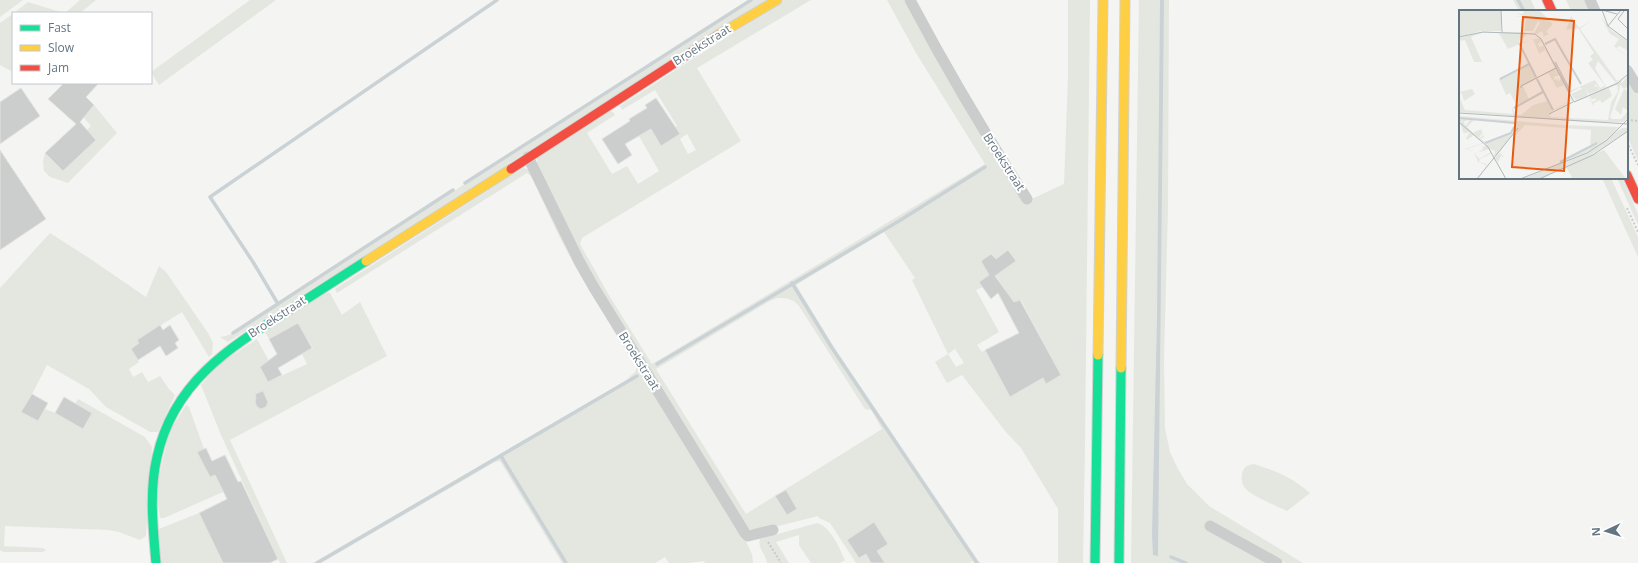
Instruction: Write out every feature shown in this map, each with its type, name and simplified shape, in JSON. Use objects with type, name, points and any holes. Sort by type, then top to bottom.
[{"type":"main road","name":"Broekstraat","points":[[156,563],[152,489],[154,464],[160,441],[170,419],[181,399],[207,367],[226,351],[528,158],[686,54],[777,0]]},
{"type":"main road","points":[[1095,563],[1103,0]]},
{"type":"main road","points":[[1119,563],[1125,0]]},
{"type":"main road","points":[[1547,0],[1552,10]]},
{"type":"main road","points":[[1628,177],[1638,199]]},
{"type":"street","name":"Broekstraat","points":[[910,0],[972,112],[1027,199]]},
{"type":"street","points":[[1590,0],[1595,10]]},
{"type":"street","points":[[1628,72],[1638,88]]},
{"type":"street","name":"Broekstraat","points":[[528,158],[593,286],[745,533],[748,536],[768,532]]},
{"type":"street","points":[[1210,526],[1276,563]]},
{"type":"path","points":[[1628,120],[1638,121]]},
{"type":"path","points":[[1628,144],[1638,166]]},
{"type":"path","points":[[768,532],[781,563]]},
{"type":"shaded area","points":[[0,0],[23,0],[0,17]]},
{"type":"shaded area","points":[[80,0],[96,0],[81,12],[66,12]]},
{"type":"shaded area","points":[[250,0],[276,0],[159,85],[152,71]]},
{"type":"shaded area","points":[[751,0],[766,0],[228,342],[220,337],[233,333]]},
{"type":"shaded area","points":[[784,0],[811,0],[697,68],[741,141],[582,238],[580,244],[610,297],[652,364],[985,164],[916,53],[887,0],[904,0],[962,103],[1025,202],[1064,184],[1068,77],[1068,0],[1090,0],[1083,563],[1058,563],[1058,509],[1021,448],[1005,431],[962,375],[947,383],[935,362],[948,354],[912,280],[915,278],[884,232],[796,285],[834,347],[980,563],[974,563],[973,561],[969,563],[856,563],[830,523],[819,518],[818,516],[759,531],[749,529],[743,522],[588,272],[537,164],[537,158],[608,110],[613,112],[615,115],[587,133],[612,174],[627,166],[638,184],[659,171],[639,136],[651,129],[661,146],[670,140],[666,133],[677,126],[655,90],[622,110],[620,106]],"holes":[[[687,134],[696,150],[688,154],[680,139]],[[1008,250],[1016,261],[995,275],[1005,289],[998,294],[1005,306],[1021,300],[1061,375],[1046,384],[1043,378],[1010,397],[985,350],[982,352],[977,345],[999,332],[976,290],[983,287],[979,282],[989,275],[982,261],[991,254],[996,259]],[[778,298],[787,299],[792,300],[799,306],[865,409],[871,410],[882,429],[746,514],[656,369],[770,301]],[[955,349],[964,363],[956,367],[948,354]]]},
{"type":"shaded area","points":[[1139,0],[1169,0],[1168,209],[1164,361],[1165,428],[1170,452],[1187,484],[1209,506],[1303,563],[1286,563],[1247,542],[1206,529],[1268,563],[1131,563]]},
{"type":"shaded area","points":[[1160,0],[1164,0],[1158,556],[1153,555],[1152,534],[1157,319]]},
{"type":"shaded area","points":[[1513,0],[1531,0],[1536,10],[1518,10]]},
{"type":"shaded area","points":[[1566,0],[1586,0],[1591,10],[1571,10]]},
{"type":"shaded area","points":[[28,2],[61,12],[15,12]]},
{"type":"shaded area","points":[[12,15],[12,71],[0,65],[0,23]]},
{"type":"shaded area","points":[[1628,80],[1638,95],[1638,161],[1628,138]]},
{"type":"shaded area","points":[[94,105],[117,133],[68,183],[50,177],[44,171],[43,162],[45,153],[63,171],[96,140],[87,130],[91,126],[80,113],[89,111]]},
{"type":"shaded area","points":[[523,168],[528,169],[741,531],[752,554],[753,563],[705,563],[704,561],[669,563],[665,557],[655,563],[562,563],[500,461],[495,462],[321,563],[313,563],[625,381],[636,371],[636,366],[577,270],[558,234],[531,176],[527,173],[337,293],[335,289]]},
{"type":"shaded area","points":[[1602,179],[1611,179],[1638,237],[1638,257]]},
{"type":"shaded area","points":[[1617,179],[1622,179],[1638,214],[1638,225]]},
{"type":"shaded area","points":[[50,233],[146,297],[159,266],[166,272],[208,333],[213,343],[212,354],[209,357],[182,312],[137,340],[139,343],[131,349],[139,362],[129,369],[133,377],[142,372],[148,382],[160,376],[175,395],[158,432],[150,432],[106,407],[89,389],[47,365],[32,394],[45,409],[55,413],[75,404],[78,399],[145,437],[152,447],[146,536],[140,540],[119,532],[108,530],[5,526],[4,546],[43,548],[46,550],[43,552],[3,552],[0,550],[0,288]]},
{"type":"shaded area","points":[[326,292],[330,293],[342,315],[360,302],[387,356],[230,440],[287,563],[280,563],[221,435],[201,385],[216,366],[257,339],[269,361],[260,367],[268,382],[307,364],[302,354],[313,348],[298,323],[269,339],[265,332]]},
{"type":"shaded area","points":[[186,405],[189,407],[204,449],[198,452],[209,463],[223,492],[164,518],[160,518],[156,490],[169,432]]},
{"type":"shaded area","points":[[1254,464],[1284,475],[1310,493],[1287,511],[1250,493],[1243,484],[1242,473],[1245,467]]},
{"type":"shaded area","points":[[199,513],[223,563],[160,563],[159,529]]},
{"type":"shaded area","points":[[817,523],[827,529],[831,534],[845,560],[840,563],[811,563],[799,545],[799,535],[776,542],[789,563],[767,563],[759,542],[760,539]]},
{"type":"building","points":[[63,84],[98,84],[86,97],[94,105],[80,122],[96,140],[63,171],[45,153],[76,124],[48,99]]},
{"type":"building","points":[[21,88],[40,116],[0,144],[0,102]]},
{"type":"building","points":[[656,98],[680,134],[661,146],[651,129],[625,144],[632,155],[618,164],[602,139],[630,121],[629,119],[647,108],[645,105]]},
{"type":"building","points":[[0,150],[46,219],[0,250]]},
{"type":"building","points":[[1008,250],[1016,261],[995,276],[1014,302],[1020,300],[1061,375],[1046,384],[1043,378],[1010,397],[985,350],[1019,333],[998,293],[991,299],[979,282],[989,275],[981,261],[991,254],[996,259]]},
{"type":"building","points":[[298,323],[312,348],[278,368],[282,375],[268,382],[260,367],[277,354],[269,339]]},
{"type":"building","points":[[160,325],[163,330],[170,325],[179,340],[175,343],[178,348],[166,356],[160,346],[138,360],[131,349],[139,343],[137,340]]},
{"type":"building","points":[[263,391],[268,402],[266,407],[261,409],[257,407],[255,402],[255,394]]},
{"type":"building","points":[[32,394],[48,403],[38,421],[21,412]]},
{"type":"building","points":[[64,397],[92,413],[83,429],[55,413]]},
{"type":"building","points":[[206,448],[212,461],[225,455],[238,482],[241,481],[278,559],[270,563],[223,563],[199,513],[227,499],[215,475],[210,477],[197,452]]},
{"type":"building","points":[[786,490],[797,509],[787,515],[775,496]]},
{"type":"building","points":[[874,522],[888,544],[877,551],[885,563],[871,563],[866,554],[859,558],[847,540]]},
{"type":"waterway","points":[[278,304],[253,262],[210,197],[497,0]]},
{"type":"waterway","points":[[465,183],[751,0]]},
{"type":"waterway","points":[[1518,0],[1523,10]]},
{"type":"waterway","points":[[657,364],[899,221],[985,167]]},
{"type":"waterway","points":[[233,333],[453,190]]},
{"type":"waterway","points":[[792,283],[832,348],[977,563]]},
{"type":"waterway","points":[[317,563],[637,376]]},
{"type":"waterway","points":[[501,456],[566,563]]},
{"type":"waterway","points":[[1171,557],[1186,563]]},
{"type":"traffic: fast","points":[[156,563],[152,496],[157,457],[165,430],[177,407],[191,386],[228,351],[271,321],[366,261]]},
{"type":"traffic: fast","points":[[1095,563],[1098,355]]},
{"type":"traffic: fast","points":[[1119,563],[1121,368]]},
{"type":"traffic: slow","points":[[718,35],[777,0]]},
{"type":"traffic: slow","points":[[1098,355],[1103,0]]},
{"type":"traffic: slow","points":[[1121,368],[1125,0]]},
{"type":"traffic: slow","points":[[366,261],[511,169]]},
{"type":"traffic: jam","points":[[1547,0],[1552,10]]},
{"type":"traffic: jam","points":[[511,169],[718,35]]},
{"type":"traffic: jam","points":[[1628,177],[1638,199]]}]
